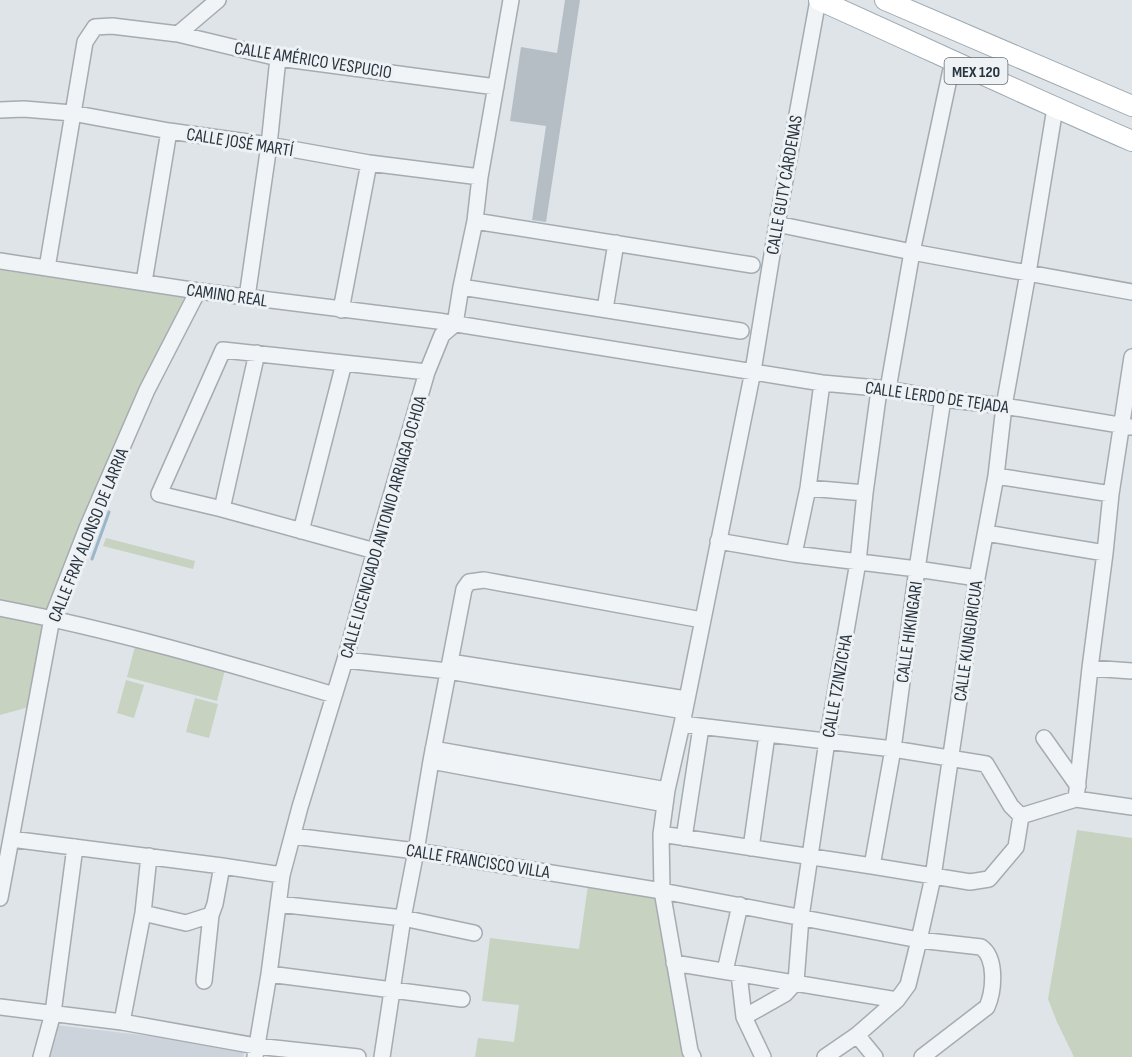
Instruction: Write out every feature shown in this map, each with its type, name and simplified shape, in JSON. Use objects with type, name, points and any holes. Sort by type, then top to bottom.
[{"type":"main road","name":"MEX 120","points":[[818,0],[1132,141]]},
{"type":"main road","name":"MEX 120","points":[[885,0],[1132,106]]},
{"type":"street","points":[[178,34],[218,0]]},
{"type":"street","name":"CALLE LICENCIADO ANTONIO ARRIAGA OCHOA","points":[[255,1051],[269,974],[282,875],[300,807],[345,660],[427,372],[442,335],[455,324],[475,221],[480,177],[511,0]]},
{"type":"street","name":"CALLE GUTY CÁRDENAS","points":[[693,1057],[690,1051],[662,891],[661,834],[666,797],[753,371],[818,0]]},
{"type":"street","name":"CALLE AMÉRICO VESPUCIO","points":[[72,113],[85,42],[95,27],[112,26],[178,34],[278,58],[496,87]]},
{"type":"street","points":[[247,297],[269,146],[278,58]]},
{"type":"street","name":"CALLE TZINZICHA","points":[[796,982],[801,917],[827,741],[858,562],[865,493],[912,252],[953,60]]},
{"type":"street","name":"CALLE KUNGURICUA","points":[[897,1000],[908,985],[933,877],[977,578],[996,476],[1004,406],[1055,108]]},
{"type":"street","name":"CALLE JOSÉ MARTÍ","points":[[0,110],[24,109],[72,113],[369,163],[480,177]]},
{"type":"street","points":[[47,268],[72,113]]},
{"type":"street","points":[[144,282],[169,131]]},
{"type":"street","points":[[341,310],[369,163]]},
{"type":"street","points":[[475,221],[752,265]]},
{"type":"street","points":[[777,224],[912,252],[1132,292]]},
{"type":"street","points":[[605,309],[616,243]]},
{"type":"street","name":"CAMINO REAL","points":[[0,261],[198,291],[455,324],[753,371]]},
{"type":"street","points":[[461,287],[741,331]]},
{"type":"street","name":"CALLE FRAY ALONSO DE LARRIA","points":[[0,898],[52,618],[87,528],[147,390],[198,291]]},
{"type":"street","points":[[375,551],[159,494],[223,350],[427,372]]},
{"type":"street","points":[[222,509],[257,353]]},
{"type":"street","points":[[1077,793],[1090,668],[1106,553],[1110,494],[1126,426],[1132,357]]},
{"type":"street","points":[[301,531],[344,363]]},
{"type":"street","name":"CALLE LERDO DE TEJADA","points":[[753,371],[1004,406],[1126,426]]},
{"type":"street","points":[[794,554],[808,488],[822,382]]},
{"type":"street","name":"CALLE HIKINGARI","points":[[872,866],[893,749],[943,399]]},
{"type":"street","points":[[996,476],[1110,494]]},
{"type":"street","points":[[808,488],[865,493]]},
{"type":"street","points":[[986,533],[1106,553]]},
{"type":"street","points":[[718,541],[794,554],[977,578]]},
{"type":"street","points":[[382,1057],[403,918],[432,755],[464,589],[469,582],[484,580],[702,620]]},
{"type":"street","points":[[0,608],[52,618],[222,662],[334,695]]},
{"type":"street","points":[[345,660],[449,667],[567,686],[684,711],[701,728],[893,749],[986,764],[1011,806],[1021,816]]},
{"type":"street","points":[[1090,668],[1132,671]]},
{"type":"street","points":[[684,837],[701,728]]},
{"type":"street","points":[[751,848],[767,735]]},
{"type":"street","points":[[1044,738],[1077,793]]},
{"type":"street","points":[[432,755],[666,797]]},
{"type":"street","points":[[1021,816],[1077,793],[1132,807]]},
{"type":"street","points":[[661,834],[970,882],[989,879],[1016,847],[1021,816]]},
{"type":"street","name":"CALLE FRANCISCO VILLA","points":[[293,836],[416,851],[662,891],[919,940],[981,947],[991,958],[993,973],[991,998],[987,1007],[922,1057]]},
{"type":"street","points":[[11,838],[282,875]]},
{"type":"street","points":[[41,1057],[53,1013],[75,847]]},
{"type":"street","points":[[122,1022],[143,913],[149,856]]},
{"type":"street","points":[[204,981],[211,915],[222,866]]},
{"type":"street","points":[[278,904],[403,918],[474,933]]},
{"type":"street","points":[[740,905],[732,972],[744,1017],[764,1057]]},
{"type":"street","points":[[143,913],[186,923],[211,915]]},
{"type":"street","points":[[674,963],[897,1000]]},
{"type":"street","points":[[269,974],[462,999]]},
{"type":"street","points":[[744,1017],[784,994],[796,982]]},
{"type":"street","points":[[830,1056],[897,1000]]},
{"type":"street","points":[[0,1007],[122,1022],[255,1051],[358,1057]]},
{"type":"street","points":[[857,1035],[875,1057]]},
{"type":"shaded area","points":[[55,1025],[245,1047],[243,1057],[47,1057]]},
{"type":"green space","points":[[0,270],[185,296],[49,607],[29,707],[0,715]]},
{"type":"green space","points":[[106,538],[195,561],[193,569],[103,546]]},
{"type":"green space","points":[[135,646],[225,670],[217,701],[127,677]]},
{"type":"green space","points":[[126,680],[144,685],[134,718],[117,713]]},
{"type":"green space","points":[[195,698],[218,704],[209,738],[186,732]]},
{"type":"green space","points":[[1077,830],[1132,838],[1132,1057],[1074,1057],[1048,999]]},
{"type":"green space","points":[[588,885],[654,895],[683,1057],[475,1057],[478,1038],[514,1042],[519,1005],[482,1001],[490,938],[579,949]]},
{"type":"building","points":[[565,0],[580,0],[546,222],[532,220],[546,126],[510,121],[521,47],[557,53]]},
{"type":"waterway","points":[[92,559],[109,512]]}]
